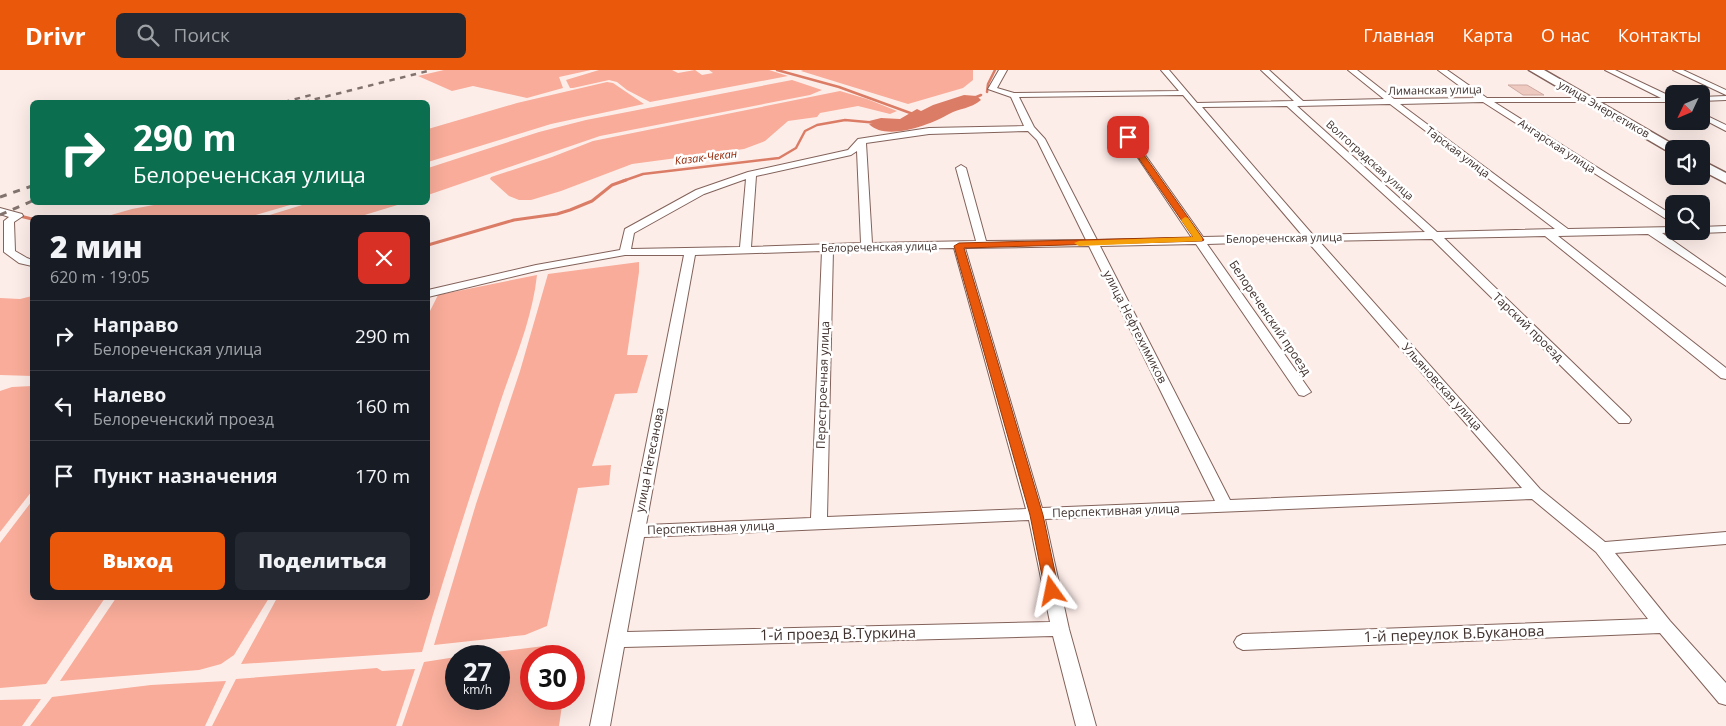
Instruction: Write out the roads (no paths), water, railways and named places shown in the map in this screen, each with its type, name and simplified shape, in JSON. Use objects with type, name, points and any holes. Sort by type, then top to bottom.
[{"type":"main road","name":"улица Энергетиков","points":[[1535,70],[1665,144]]},
{"type":"main road","points":[[1710,169],[1726,178]]},
{"type":"street","points":[[1003,70],[991,87],[992,89],[1014,95],[1186,93]]},
{"type":"street","name":"Ульяновская улица","points":[[1165,70],[1197,105],[1308,237],[1535,493],[1602,548],[1664,626],[1726,696]]},
{"type":"street","points":[[1265,70],[1302,104]]},
{"type":"street","name":"Тарская улица","points":[[1352,70],[1565,232]]},
{"type":"street","name":"Ангарская улица","points":[[1442,70],[1665,215]]},
{"type":"street","points":[[1609,70],[1665,96]]},
{"type":"street","points":[[1677,70],[1726,93]]},
{"type":"street","name":"улица Нефтехимиков","points":[[1014,95],[1030,128],[1041,139],[1226,507]]},
{"type":"street","points":[[1710,99],[1726,98]]},
{"type":"street","name":"Лиманская улица","points":[[1197,105],[1290,105],[1486,100],[1665,100]]},
{"type":"street","name":"Волгоградская улица","points":[[1290,105],[1433,234]]},
{"type":"street","points":[[1710,120],[1726,128]]},
{"type":"street","points":[[430,294],[536,268],[625,252],[629,231],[700,192],[751,174],[851,152],[861,141],[929,131],[1030,128]]},
{"type":"street","name":"Белореченский проезд","points":[[1128,137],[1304,392]]},
{"type":"street","points":[[861,141],[867,246]]},
{"type":"street","points":[[961,168],[982,245]]},
{"type":"street","points":[[745,250],[751,174]]},
{"type":"street","points":[[0,211],[18,216],[9,221],[10,252],[23,261],[30,263]]},
{"type":"street","points":[[1710,230],[1726,229]]},
{"type":"street","points":[[1650,230],[1726,283]]},
{"type":"street","name":"Белореченская улица","points":[[625,252],[1665,230]]},
{"type":"street","points":[[1547,232],[1726,375]]},
{"type":"street","name":"Тарский проезд","points":[[1433,234],[1624,420]]},
{"type":"street","points":[[959,246],[1036,515],[1060,629],[1086,726]]},
{"type":"street","name":"Перестроечная улица","points":[[819,524],[828,248]]},
{"type":"street","name":"улица Нетесанова","points":[[600,726],[690,252]]},
{"type":"street","name":"Перспективная улица","points":[[636,531],[1535,493]]},
{"type":"street","points":[[1602,548],[1726,538]]},
{"type":"street","name":"1-й переулок В.Буканова","points":[[1243,642],[1664,626]]},
{"type":"street","name":"1-й проезд В.Туркина","points":[[615,640],[1060,629]]},
{"type":"waterway","points":[[777,70],[839,87],[913,114]]},
{"type":"waterway","name":"Казак-Чекан","points":[[987,92],[988,84],[995,70]]},
{"type":"waterway","name":"Казак-Чекан","points":[[974,98],[981,95]]},
{"type":"waterway","name":"Казак-Чекан","points":[[623,181],[643,174],[779,158],[796,148],[805,131],[817,125],[845,120],[878,123]]},
{"type":"waterway","name":"Казак-Чекан","points":[[430,244],[514,220],[557,214],[570,210],[592,201],[612,185],[626,180]]},
{"type":"waterway","name":"Казак-Чекан","points":[[20,216],[30,218]]},
{"type":"railway","points":[[312,100],[432,70]]},
{"type":"railway","points":[[292,100],[311,95]]},
{"type":"railway","points":[[0,197],[30,187]]},
{"type":"railway","points":[[0,215],[30,202]]}]
